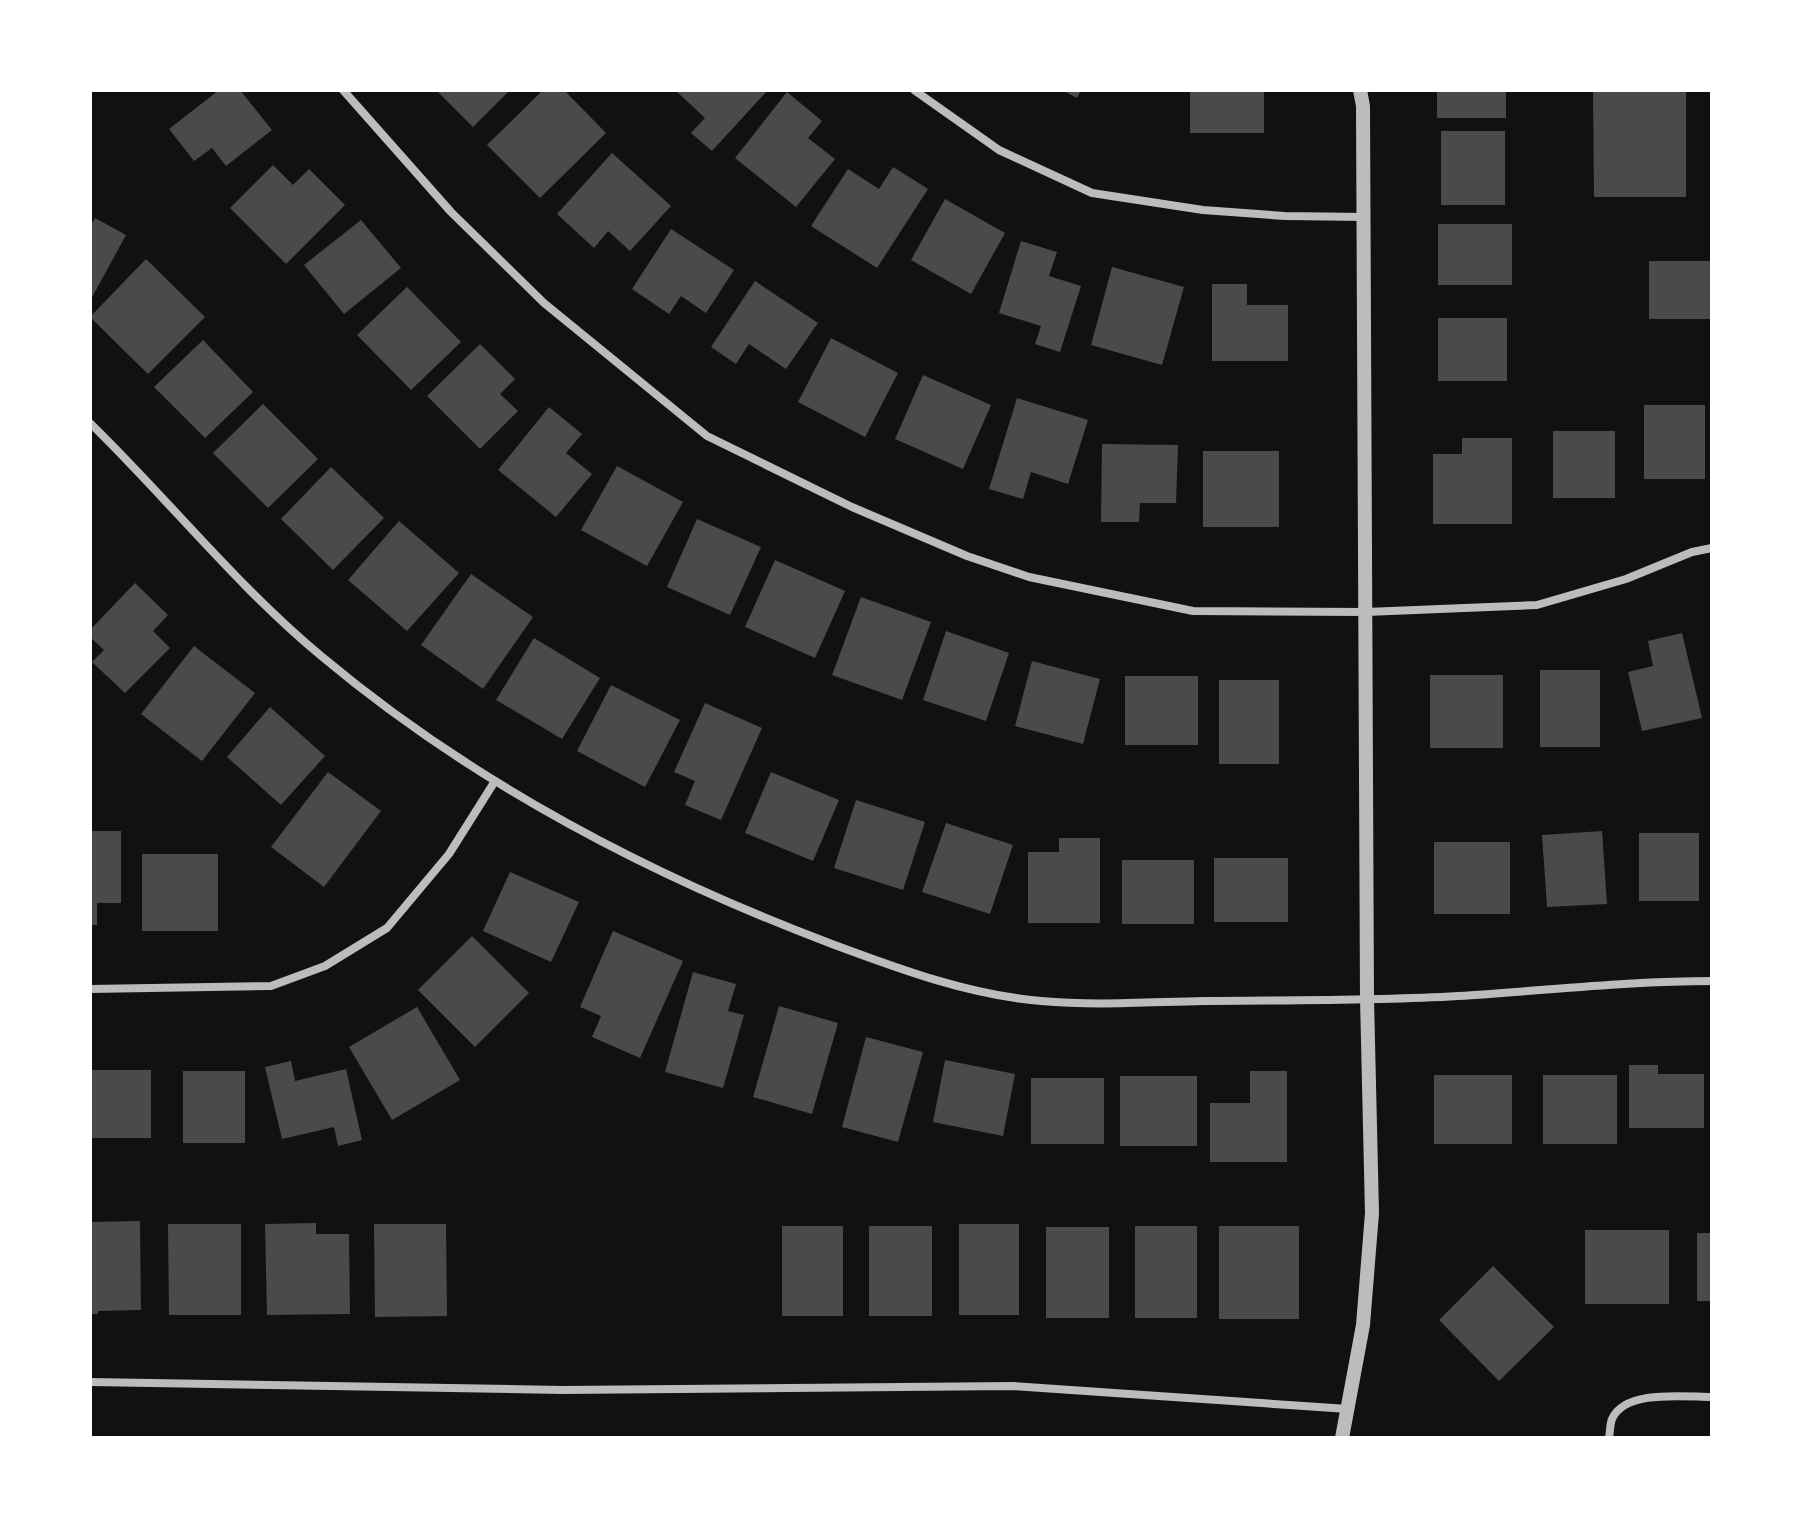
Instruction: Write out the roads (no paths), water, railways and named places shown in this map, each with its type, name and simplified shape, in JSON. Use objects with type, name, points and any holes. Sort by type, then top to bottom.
[{"type":"street","points":[[343,90],[451,212],[544,303],[707,436],[852,507],[967,556],[1029,577],[1193,611],[1366,612],[1537,605],[1626,579],[1692,552],[1712,548]]},
{"type":"street","points":[[914,90],[999,150],[1092,193],[1203,210],[1285,216],[1364,217]]},
{"type":"street","points":[[1342,1438],[1363,1325],[1372,1213],[1367,998],[1363,106],[1360,90]]},
{"type":"street","points":[[90,423],[216,558],[273,614],[321,657],[415,728],[495,781],[670,877],[861,954],[975,991],[1076,1004],[1454,997],[1624,984],[1712,981]]},
{"type":"street","points":[[90,989],[271,986],[325,966],[387,928],[449,854],[495,781]]},
{"type":"street","points":[[90,1382],[563,1390],[1013,1386],[1348,1409]]},
{"type":"street","points":[[1609,1438],[1611,1420],[1620,1408],[1635,1399],[1712,1397]]}]
